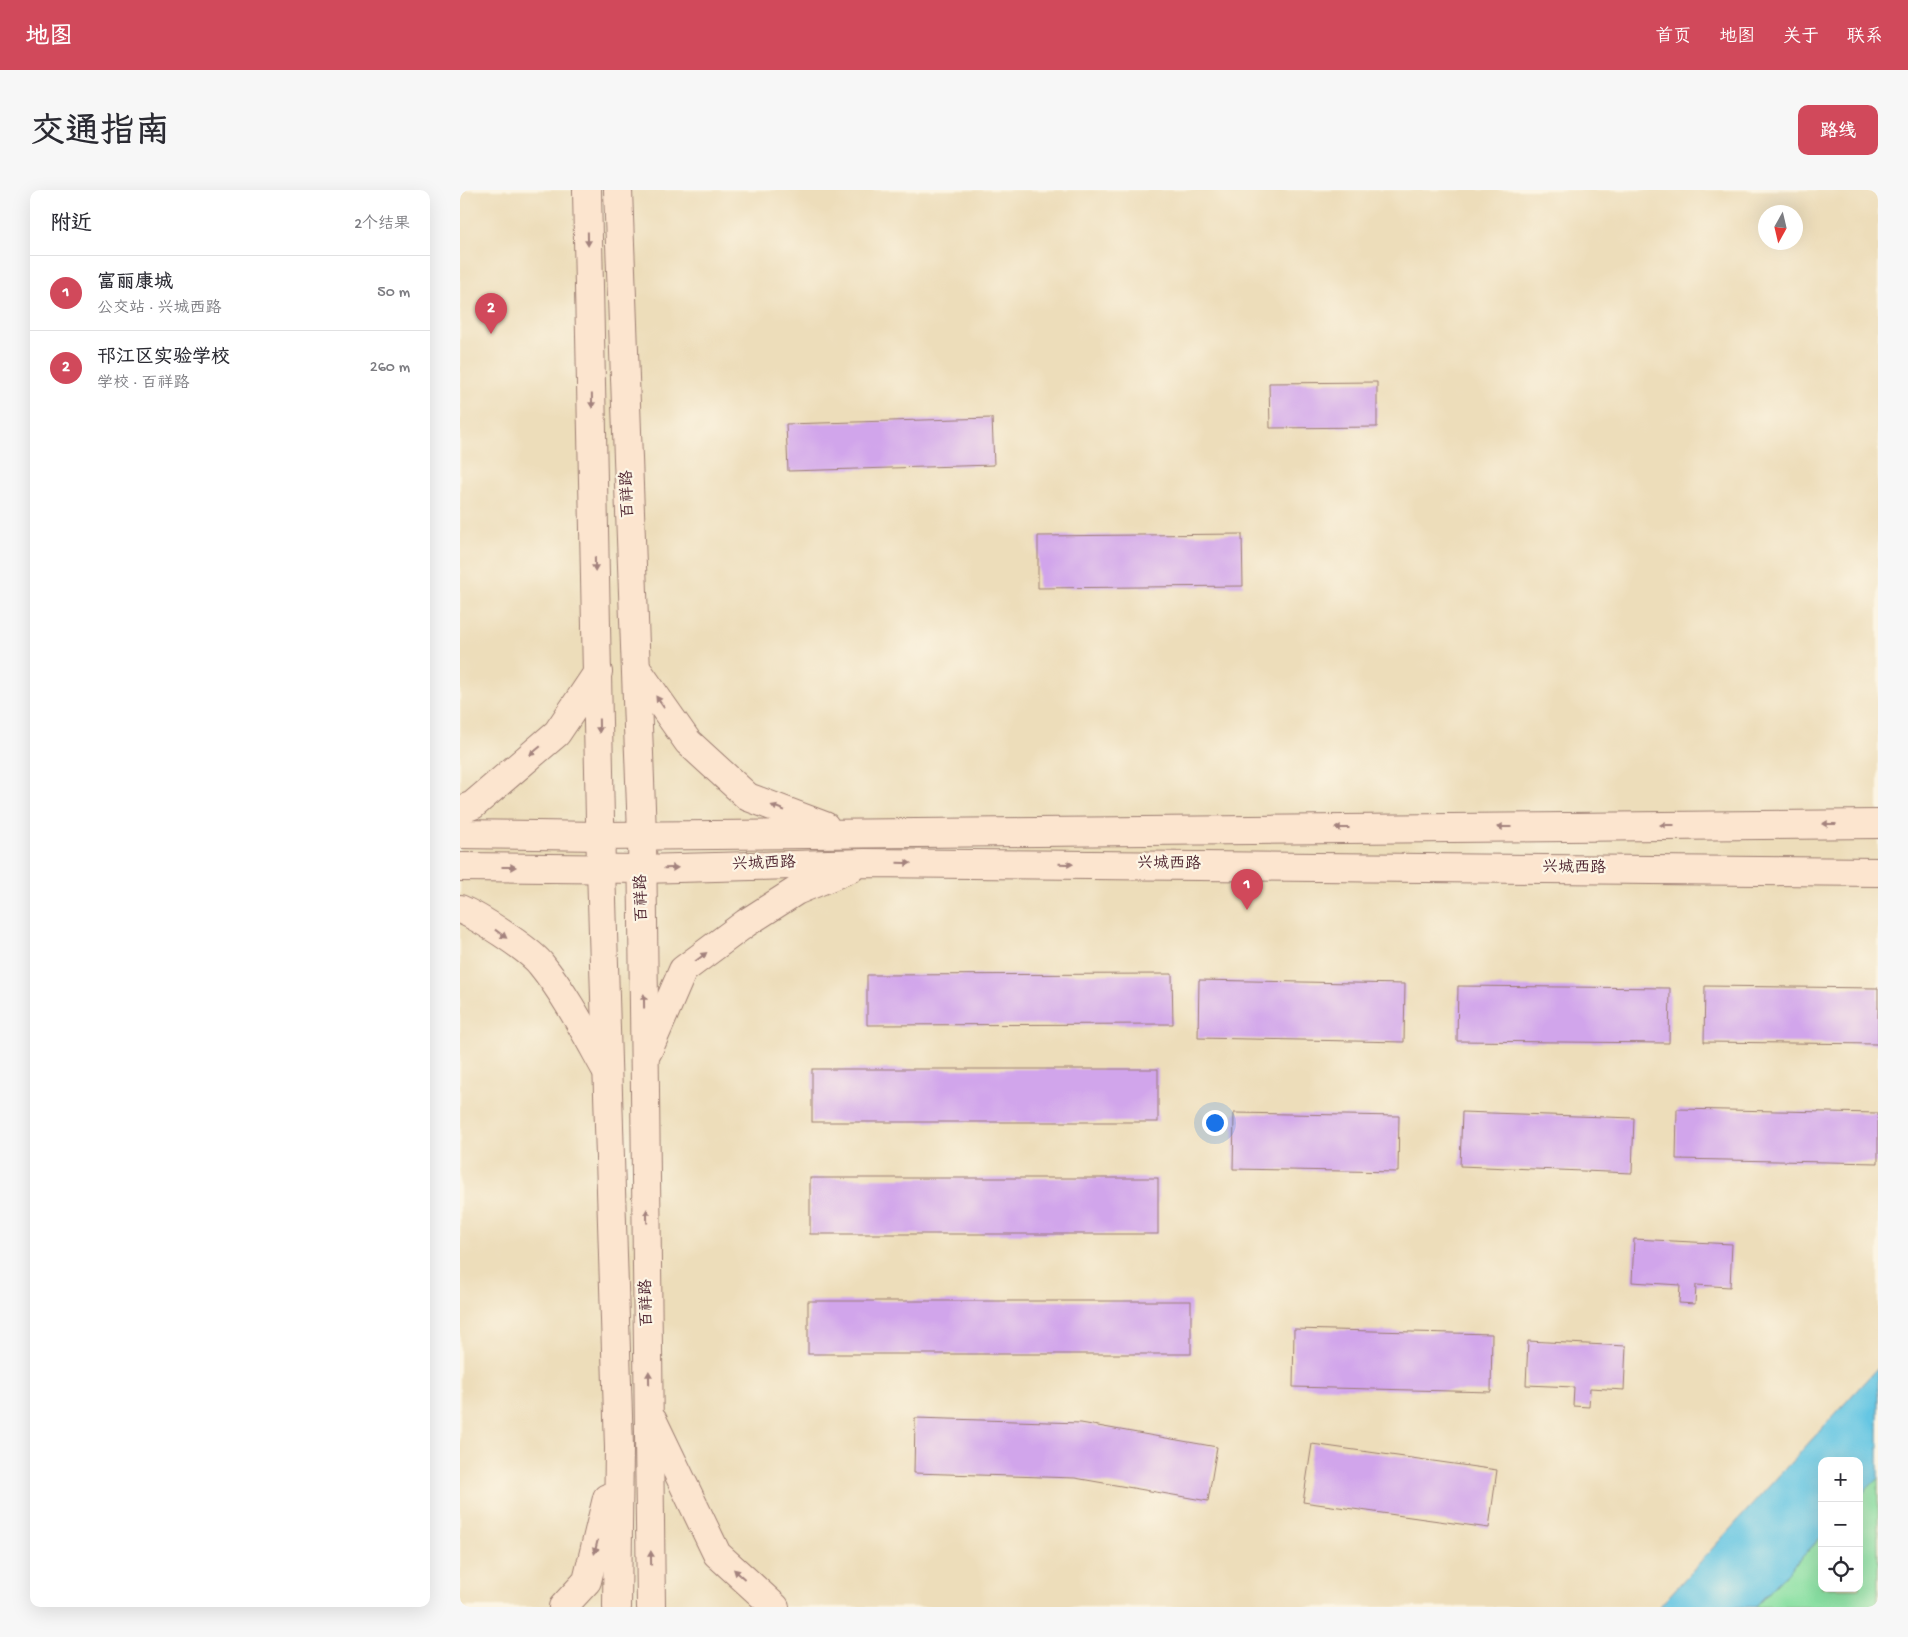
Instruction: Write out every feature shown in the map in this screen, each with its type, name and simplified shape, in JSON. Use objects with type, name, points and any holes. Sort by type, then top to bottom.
[{"type":"street","name":"百祥路","points":[[587,190],[601,868],[619,1448],[617,1607]]},
{"type":"street","name":"百祥路","points":[[618,190],[642,834],[651,1607]]},
{"type":"street","points":[[636,668],[688,742],[748,797],[840,832]]},
{"type":"street","points":[[460,810],[472,805],[557,733],[598,672]]},
{"type":"street","name":"兴城西路","points":[[460,834],[601,836],[840,832],[1878,824]]},
{"type":"street","points":[[645,1059],[684,970],[746,923],[796,891],[865,863]]},
{"type":"street","name":"兴城西路","points":[[460,867],[642,869],[865,863],[1878,872]]},
{"type":"street","points":[[460,909],[478,917],[539,961],[572,1008],[608,1073]]},
{"type":"street","points":[[649,1413],[717,1554],[775,1607]]},
{"type":"street","points":[[563,1607],[587,1581],[619,1448]]},
{"type":"green space","points":[[1878,1478],[1878,1607],[1755,1607],[1818,1540],[1818,1592],[1863,1592],[1863,1493]]},
{"type":"water","points":[[1878,1367],[1878,1478],[1863,1493],[1863,1457],[1818,1457],[1818,1540],[1755,1607],[1659,1607]]},
{"type":"building","points":[[1377,382],[1377,427],[1270,428],[1269,383]]},
{"type":"building","points":[[992,418],[994,465],[788,471],[786,424]]},
{"type":"building","points":[[1242,534],[1243,586],[1038,588],[1038,536]]},
{"type":"building","points":[[1172,974],[1173,1024],[867,1025],[867,975]]},
{"type":"building","points":[[1199,980],[1405,984],[1404,1042],[1198,1038]]},
{"type":"building","points":[[1458,986],[1670,988],[1669,1043],[1457,1041]]},
{"type":"building","points":[[1705,986],[1878,988],[1878,1044],[1704,1042]]},
{"type":"building","points":[[812,1069],[1158,1069],[1158,1122],[812,1122]]},
{"type":"building","points":[[1677,1109],[1878,1113],[1878,1163],[1676,1159]]},
{"type":"building","points":[[1462,1112],[1634,1118],[1632,1173],[1460,1166]]},
{"type":"building","points":[[1234,1113],[1399,1116],[1398,1172],[1233,1169]]},
{"type":"building","points":[[810,1178],[1158,1178],[1158,1234],[810,1234]]},
{"type":"building","points":[[1634,1239],[1732,1244],[1730,1287],[1696,1285],[1695,1304],[1679,1303],[1680,1285],[1632,1282]]},
{"type":"building","points":[[808,1301],[1191,1301],[1191,1354],[808,1354]]},
{"type":"building","points":[[1294,1329],[1492,1334],[1491,1392],[1293,1387]]},
{"type":"building","points":[[1528,1341],[1626,1346],[1624,1390],[1590,1388],[1589,1407],[1573,1406],[1574,1387],[1526,1385]]},
{"type":"building","points":[[915,1418],[1081,1423],[1217,1447],[1208,1501],[1075,1478],[914,1473]]},
{"type":"building","points":[[1312,1444],[1497,1470],[1489,1528],[1303,1502]]},
{"type":"place","name":"邗江区实验学校","points":[[491,334]]},
{"type":"place","name":"富丽康城","points":[[1247,910]]}]
